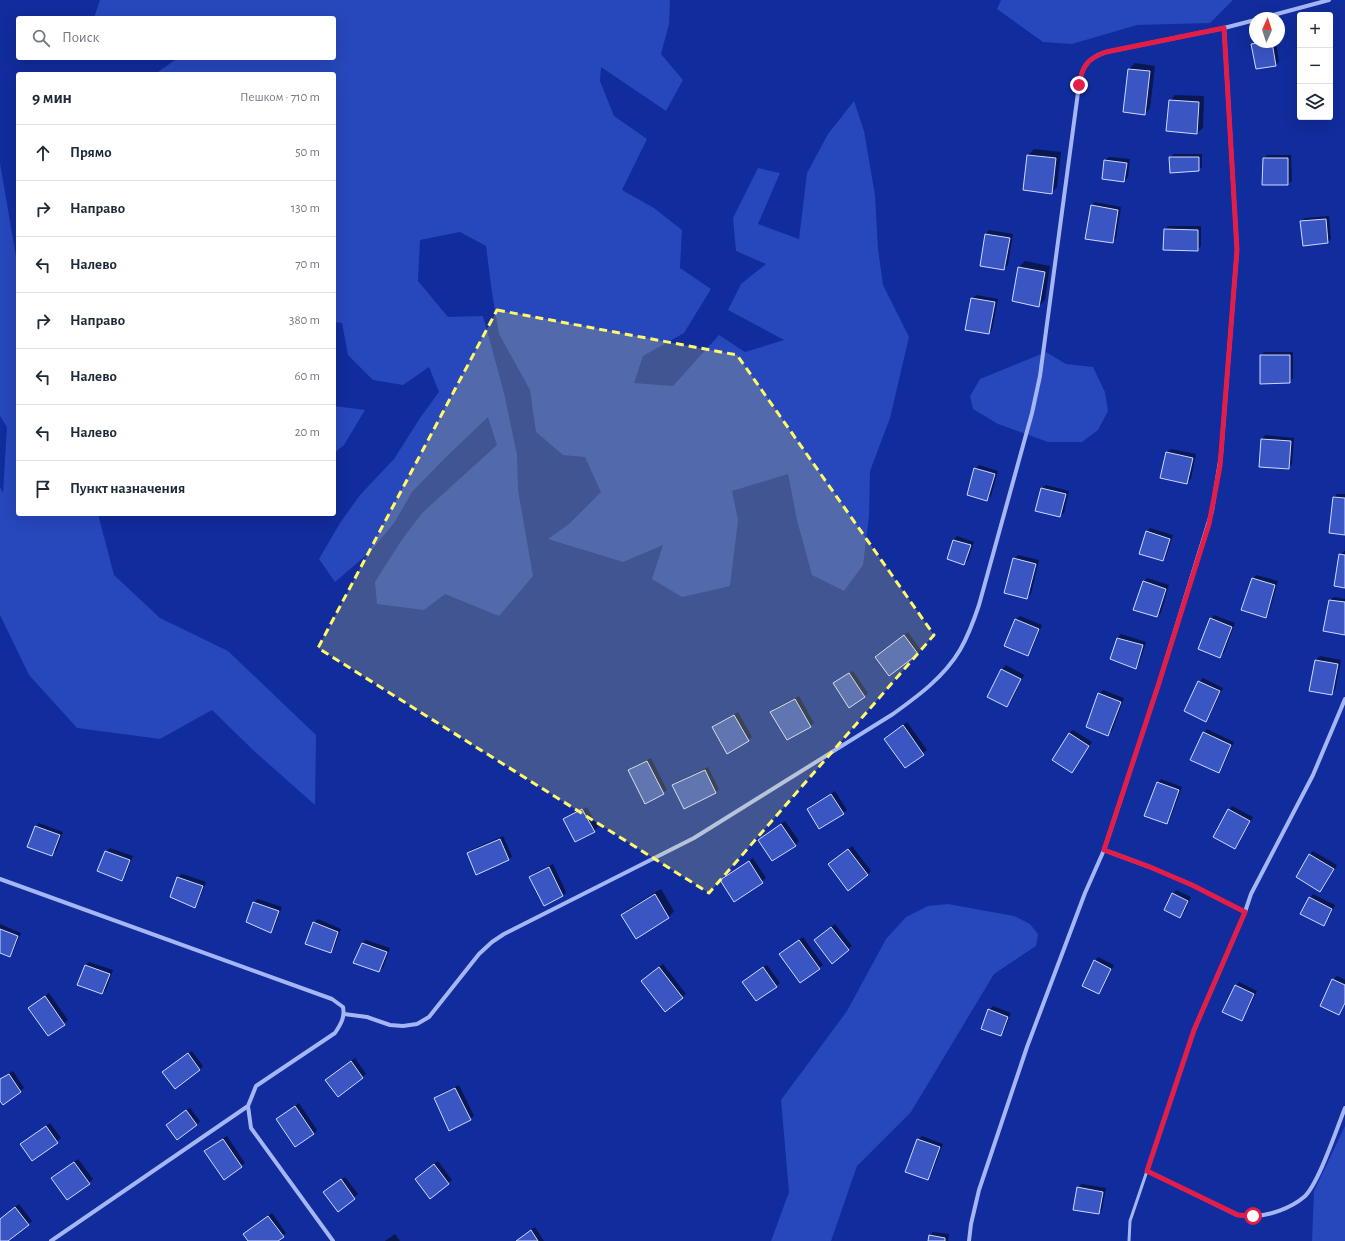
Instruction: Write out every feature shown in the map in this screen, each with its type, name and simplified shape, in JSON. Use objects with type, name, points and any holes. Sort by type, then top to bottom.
[{"type":"street","points":[[1284,12],[1329,0]]},
{"type":"street","points":[[344,1014],[367,1017],[390,1025],[403,1026],[417,1024],[429,1017],[480,954],[492,942],[504,934],[694,838],[893,714],[920,694],[949,665],[960,650],[980,605],[1032,412],[1040,376],[1080,75],[1083,68],[1092,58],[1106,52],[1249,22]]},
{"type":"street","points":[[968,1241],[970,1224],[979,1190],[1027,1047],[1085,893],[1104,850],[1209,524],[1220,466],[1237,250],[1224,28]]},
{"type":"street","points":[[1345,699],[1313,775],[1251,894],[1245,912],[1194,1030],[1147,1171],[1238,1215],[1253,1216],[1270,1213],[1288,1206],[1305,1196],[1316,1181],[1345,1108]]},
{"type":"street","points":[[1104,850],[1150,867],[1192,885],[1245,912]]},
{"type":"street","points":[[0,879],[332,999],[343,1007],[344,1014],[341,1024],[335,1033],[256,1086],[248,1106],[251,1128],[333,1241]]},
{"type":"street","points":[[51,1241],[248,1106]]},
{"type":"lane","points":[[1129,1241],[1130,1221],[1147,1171]]},
{"type":"highlighted area","points":[[497,310],[737,355],[934,635],[709,893],[318,648]]},
{"type":"shaded area","points":[[100,0],[670,0],[669,24],[661,54],[683,80],[666,111],[601,67],[600,81],[614,116],[647,139],[622,190],[654,208],[682,230],[680,268],[711,289],[684,333],[643,356],[634,383],[673,386],[719,335],[745,352],[784,340],[728,310],[741,284],[766,264],[736,251],[733,218],[758,168],[780,173],[758,224],[799,239],[807,173],[828,134],[854,101],[864,131],[875,195],[878,249],[883,285],[909,337],[890,418],[870,471],[869,516],[863,565],[844,591],[812,575],[797,520],[788,474],[732,491],[738,520],[730,586],[682,597],[652,579],[663,545],[623,562],[548,539],[569,524],[601,492],[585,457],[563,455],[536,432],[530,390],[499,334],[486,246],[460,232],[420,240],[418,281],[448,317],[483,316],[504,393],[517,455],[518,490],[533,576],[499,616],[445,594],[424,610],[377,604],[375,582],[401,541],[422,513],[497,445],[488,417],[412,492],[394,523],[370,552],[335,582],[319,559],[340,523],[360,495],[394,459],[420,418],[439,392],[429,367],[403,385],[373,380],[348,355],[342,323],[336,322],[336,72],[158,72],[175,60],[336,60],[336,16],[95,16]]},
{"type":"shaded area","points":[[1001,0],[1233,0],[1210,23],[1137,25],[1072,44],[1043,42],[997,9]]},
{"type":"shaded area","points":[[0,163],[16,256],[16,516],[99,516],[114,575],[160,618],[228,651],[316,735],[315,805],[254,751],[212,710],[160,739],[77,728],[29,675],[0,615],[0,487],[3,493],[7,427],[0,416]]},
{"type":"shaded area","points":[[1046,352],[1066,364],[1093,367],[1105,392],[1108,411],[1098,430],[1082,442],[1048,442],[998,424],[973,409],[970,396],[980,379]]},
{"type":"shaded area","points":[[336,406],[365,410],[344,445],[336,451]]},
{"type":"shaded area","points":[[948,904],[1014,916],[1030,924],[1038,934],[1036,946],[994,974],[911,1112],[857,1166],[831,1241],[771,1241],[789,1192],[781,1100],[847,1011],[886,939],[906,917],[928,906]]},
{"type":"shaded area","points":[[1345,1126],[1345,1241],[1312,1241],[1314,1191]]},
{"type":"building","points":[[1252,48],[1273,48],[1276,66],[1256,69]]},
{"type":"building","points":[[1128,69],[1150,71],[1145,115],[1123,112]]},
{"type":"building","points":[[1169,100],[1199,102],[1197,134],[1166,131]]},
{"type":"building","points":[[1027,155],[1056,158],[1052,194],[1023,190]]},
{"type":"building","points":[[1169,157],[1199,157],[1199,171],[1170,173]]},
{"type":"building","points":[[1263,158],[1288,158],[1288,185],[1262,185]]},
{"type":"building","points":[[1104,160],[1127,163],[1124,182],[1102,179]]},
{"type":"building","points":[[1091,205],[1118,210],[1113,243],[1085,239]]},
{"type":"building","points":[[1326,219],[1328,243],[1303,246],[1300,221]]},
{"type":"building","points":[[1164,229],[1198,230],[1198,251],[1163,250]]},
{"type":"building","points":[[985,234],[1010,238],[1004,270],[980,266]]},
{"type":"building","points":[[1018,267],[1045,272],[1039,307],[1012,301]]},
{"type":"building","points":[[971,298],[995,302],[989,334],[965,330]]},
{"type":"building","points":[[1260,355],[1290,355],[1290,383],[1260,384]]},
{"type":"building","points":[[1261,439],[1291,441],[1289,469],[1259,467]]},
{"type":"building","points":[[1166,452],[1193,458],[1187,484],[1160,478]]},
{"type":"building","points":[[974,468],[995,474],[987,501],[967,495]]},
{"type":"building","points":[[1041,488],[1066,494],[1060,517],[1035,511]]},
{"type":"building","points":[[1333,497],[1345,498],[1345,535],[1329,533]]},
{"type":"building","points":[[1146,531],[1170,539],[1163,561],[1139,554]]},
{"type":"building","points":[[953,540],[971,545],[964,565],[947,559]]},
{"type":"building","points":[[1339,554],[1345,555],[1345,588],[1334,586]]},
{"type":"building","points":[[1013,558],[1036,564],[1027,599],[1004,593]]},
{"type":"building","points":[[1252,578],[1275,585],[1266,618],[1241,610]]},
{"type":"building","points":[[1143,581],[1166,589],[1157,617],[1133,610]]},
{"type":"building","points":[[1329,600],[1345,602],[1345,635],[1323,631]]},
{"type":"building","points":[[1210,618],[1232,627],[1220,658],[1198,649]]},
{"type":"building","points":[[1015,619],[1039,629],[1028,656],[1004,646]]},
{"type":"building","points":[[904,635],[918,654],[889,676],[875,657]]},
{"type":"building","points":[[1117,638],[1143,645],[1136,669],[1110,659]]},
{"type":"building","points":[[1315,660],[1338,664],[1332,695],[1309,691]]},
{"type":"building","points":[[1001,669],[1021,679],[1007,707],[987,697]]},
{"type":"building","points":[[849,673],[865,697],[849,708],[833,683]]},
{"type":"building","points":[[1198,681],[1220,691],[1206,722],[1184,711]]},
{"type":"building","points":[[1098,693],[1121,702],[1108,736],[1086,727]]},
{"type":"building","points":[[795,699],[811,727],[787,740],[770,712]]},
{"type":"building","points":[[734,715],[749,741],[727,754],[712,727]]},
{"type":"building","points":[[903,725],[924,755],[905,768],[884,739]]},
{"type":"building","points":[[1203,732],[1231,745],[1219,773],[1190,760]]},
{"type":"building","points":[[1069,733],[1089,746],[1072,773],[1052,760]]},
{"type":"building","points":[[647,761],[664,794],[645,804],[628,770]]},
{"type":"building","points":[[705,770],[716,793],[684,809],[672,785]]},
{"type":"building","points":[[1157,782],[1179,790],[1167,824],[1144,816]]},
{"type":"building","points":[[831,794],[844,814],[819,829],[807,809]]},
{"type":"building","points":[[582,809],[595,832],[575,842],[563,819]]},
{"type":"building","points":[[1228,809],[1250,821],[1235,849],[1213,837]]},
{"type":"building","points":[[781,824],[796,846],[772,861],[758,840]]},
{"type":"building","points":[[35,826],[60,835],[52,856],[27,847]]},
{"type":"building","points":[[500,839],[509,860],[476,875],[467,853]]},
{"type":"building","points":[[848,849],[868,875],[848,891],[828,864]]},
{"type":"building","points":[[105,851],[130,860],[122,881],[97,871]]},
{"type":"building","points":[[1309,854],[1334,869],[1320,892],[1296,877]]},
{"type":"building","points":[[749,861],[763,883],[734,902],[720,880]]},
{"type":"building","points":[[549,867],[563,896],[544,906],[529,877]]},
{"type":"building","points":[[177,877],[203,886],[195,908],[170,897]]},
{"type":"building","points":[[1172,893],[1188,901],[1180,918],[1164,910]]},
{"type":"building","points":[[655,894],[669,918],[636,939],[621,915]]},
{"type":"building","points":[[1309,897],[1332,909],[1324,926],[1300,914]]},
{"type":"building","points":[[253,902],[279,911],[271,933],[246,922]]},
{"type":"building","points":[[313,922],[338,932],[331,953],[305,944]]},
{"type":"building","points":[[831,927],[849,950],[832,964],[814,940]]},
{"type":"building","points":[[0,929],[18,936],[10,957],[0,953]]},
{"type":"building","points":[[799,940],[820,969],[800,983],[779,954]]},
{"type":"building","points":[[362,943],[387,952],[379,972],[353,963]]},
{"type":"building","points":[[1094,960],[1111,969],[1099,994],[1082,986]]},
{"type":"building","points":[[85,965],[110,974],[102,994],[77,985]]},
{"type":"building","points":[[659,967],[683,998],[665,1012],[641,981]]},
{"type":"building","points":[[763,967],[777,987],[756,1001],[742,982]]},
{"type":"building","points":[[1332,979],[1345,985],[1345,1003],[1339,1015],[1320,1006]]},
{"type":"building","points":[[1235,985],[1254,994],[1242,1021],[1222,1012]]},
{"type":"building","points":[[45,996],[65,1025],[48,1036],[28,1008]]},
{"type":"building","points":[[988,1009],[1008,1017],[1001,1036],[981,1029]]},
{"type":"building","points":[[188,1053],[200,1070],[175,1089],[162,1072]]},
{"type":"building","points":[[351,1061],[363,1078],[338,1097],[325,1080]]},
{"type":"building","points":[[9,1074],[21,1092],[3,1105],[0,1101],[0,1079]]},
{"type":"building","points":[[455,1088],[471,1120],[449,1131],[434,1098]]},
{"type":"building","points":[[295,1106],[314,1134],[295,1147],[276,1119]]},
{"type":"building","points":[[186,1110],[197,1125],[177,1140],[166,1125]]},
{"type":"building","points":[[46,1126],[58,1143],[32,1161],[20,1144]]},
{"type":"building","points":[[223,1139],[242,1167],[224,1180],[204,1151]]},
{"type":"building","points":[[917,1139],[940,1147],[928,1180],[905,1172]]},
{"type":"building","points":[[74,1162],[90,1184],[67,1200],[51,1178]]},
{"type":"building","points":[[434,1164],[449,1184],[430,1199],[415,1179]]},
{"type":"building","points":[[341,1179],[355,1199],[338,1212],[323,1192]]},
{"type":"building","points":[[1077,1187],[1103,1192],[1099,1214],[1073,1210]]},
{"type":"building","points":[[15,1207],[29,1225],[8,1241],[0,1241],[0,1219]]},
{"type":"building","points":[[268,1216],[284,1237],[278,1241],[248,1241],[243,1234]]},
{"type":"building","points":[[531,1230],[538,1241],[516,1241]]},
{"type":"building","points":[[929,1235],[945,1238],[945,1241],[928,1241]]},
{"type":"route","points":[[1079,85],[1080,75],[1083,68],[1087,62],[1098,54],[1224,28],[1237,250],[1220,466],[1209,524],[1104,850],[1150,867],[1192,885],[1245,912],[1194,1030],[1147,1171],[1238,1215],[1253,1216]]}]
